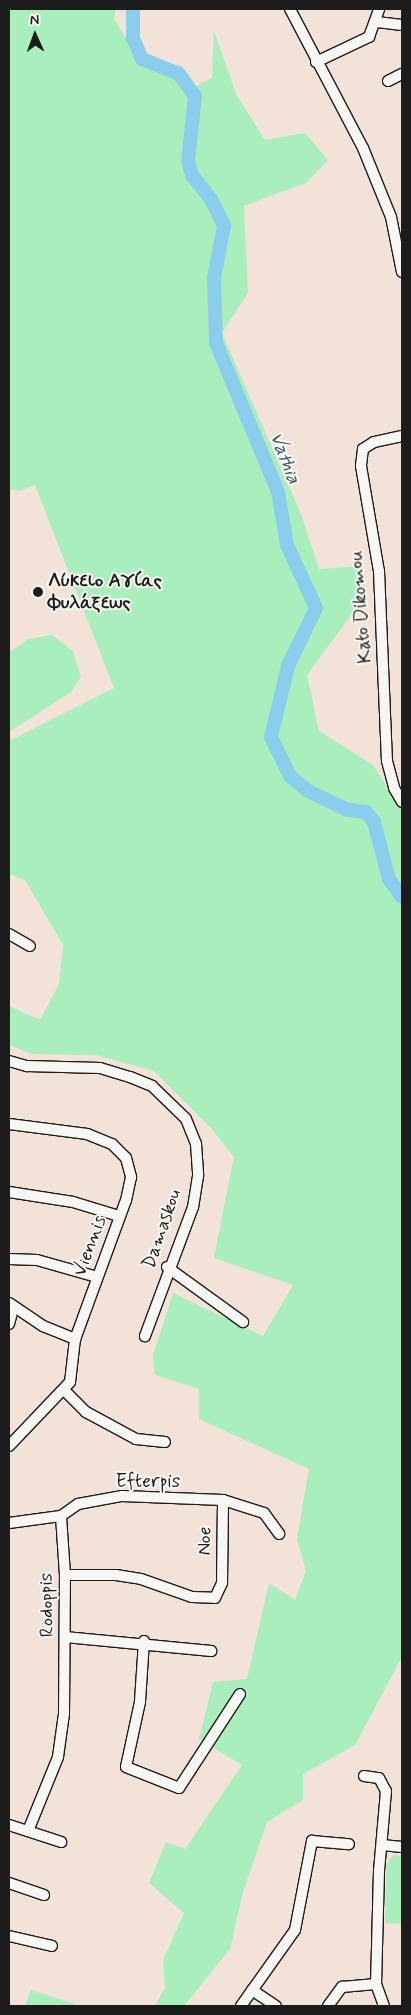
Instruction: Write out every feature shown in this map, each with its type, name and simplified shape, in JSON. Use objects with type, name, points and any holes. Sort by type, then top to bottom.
[{"type":"street","points":[[290,9],[316,62],[363,148],[385,201],[402,269]]},
{"type":"street","points":[[316,62],[368,37],[377,22],[380,9]]},
{"type":"street","points":[[377,22],[402,25]]},
{"type":"street","points":[[388,81],[402,74]]},
{"type":"street","name":"Kato Dikomou","points":[[402,436],[374,442],[363,450],[361,466],[378,571],[387,761],[394,788],[402,802]]},
{"type":"street","points":[[9,934],[30,946]]},
{"type":"street","name":"Damaskou","points":[[9,1060],[28,1066],[100,1068],[130,1077],[152,1086],[186,1119],[196,1144],[198,1176],[192,1207],[167,1267],[145,1336]]},
{"type":"street","name":"Viennis","points":[[9,1124],[87,1134],[112,1144],[126,1158],[131,1177],[75,1339],[70,1382],[65,1391],[9,1446]]},
{"type":"street","points":[[9,1192],[73,1202],[119,1216]]},
{"type":"street","points":[[9,1259],[38,1260],[97,1277]]},
{"type":"street","points":[[167,1267],[243,1322]]},
{"type":"street","points":[[9,1324],[11,1306],[75,1339]]},
{"type":"street","points":[[65,1391],[86,1412],[136,1439],[165,1442]]},
{"type":"street","name":"Efterpis","points":[[9,1523],[61,1516],[78,1504],[122,1496],[223,1500],[264,1513],[279,1534]]},
{"type":"street","name":"Noe","points":[[65,1575],[140,1579],[207,1601],[220,1593],[222,1583],[223,1500]]},
{"type":"street","name":"Rodoppis","points":[[28,1831],[58,1757],[66,1693],[65,1575],[61,1516]]},
{"type":"street","points":[[65,1637],[144,1641],[211,1651]]},
{"type":"street","points":[[144,1641],[140,1702],[126,1767],[179,1788],[240,1694]]},
{"type":"street","points":[[364,1776],[379,1778],[384,1784],[376,1984],[384,2006]]},
{"type":"street","points":[[9,1825],[61,1842]]},
{"type":"street","points":[[241,2006],[295,1930],[312,1841],[349,1844]]},
{"type":"street","points":[[382,1845],[402,1847]]},
{"type":"street","points":[[9,1883],[44,1895]]},
{"type":"street","points":[[9,1936],[52,1946]]},
{"type":"street","points":[[328,2006],[342,1987],[376,1984]]},
{"type":"street","points":[[252,1990],[276,2006]]},
{"type":"green space","points":[[9,9],[116,9],[114,19],[140,61],[182,66],[194,87],[212,78],[214,31],[236,94],[265,140],[305,133],[328,160],[306,183],[244,206],[248,293],[222,333],[301,514],[319,569],[361,566],[366,595],[307,675],[319,731],[373,765],[402,810],[402,885],[396,891],[402,901],[402,1657],[355,1745],[303,1774],[303,1800],[267,1822],[243,1892],[230,1949],[184,2006],[155,2006],[165,1988],[163,1960],[184,1913],[149,1883],[166,1842],[185,1849],[242,1765],[199,1739],[213,1682],[247,1679],[269,1583],[295,1600],[306,1571],[297,1539],[309,1469],[199,1419],[199,1389],[155,1375],[153,1355],[173,1293],[263,1336],[293,1285],[214,1258],[234,1157],[210,1127],[154,1071],[96,1055],[32,1054],[9,1045],[9,1006],[40,1020],[59,984],[63,945],[25,880],[9,874],[9,741],[114,688],[35,485],[19,491],[9,489]]},
{"type":"green space","points":[[52,635],[73,651],[81,677],[71,692],[9,732],[9,653],[28,639]]},
{"type":"green space","points":[[393,1855],[402,1856],[402,1924],[385,1923],[387,1864]]},
{"type":"green space","points":[[31,1990],[77,2005],[77,2006],[25,2006]]},
{"type":"waterway","name":"Vathia","points":[[133,9],[133,38],[142,59],[179,74],[195,96],[188,161],[192,175],[212,201],[224,226],[214,278],[216,343],[278,492],[287,545],[316,608],[288,666],[271,737],[290,776],[308,791],[348,810],[366,812],[374,822],[389,879],[402,897]]},
{"type":"place","name":"Λύκειο Αγίας Φυλάξεως","points":[[38,592]]}]
